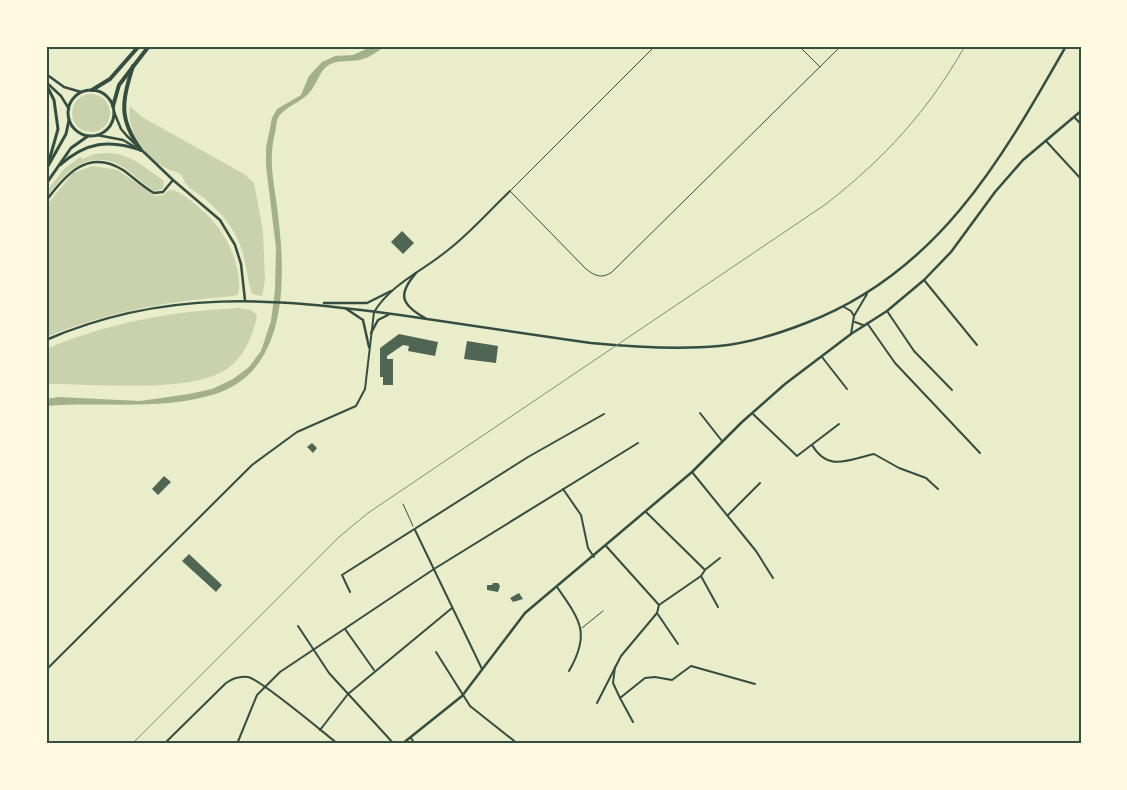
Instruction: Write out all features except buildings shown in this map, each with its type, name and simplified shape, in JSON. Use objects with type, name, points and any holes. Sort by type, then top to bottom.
[{"type":"highway","points":[[92,90],[110,79],[139,46]]},
{"type":"highway","points":[[113,106],[119,85],[149,46]]},
{"type":"highway","points":[[133,66],[124,98],[124,118],[130,135],[141,150]]},
{"type":"main road","points":[[46,83],[54,100],[58,129],[47,169]]},
{"type":"main road","points":[[46,184],[71,148],[89,136],[97,135],[110,126],[114,112],[113,106],[105,94],[92,90],[82,92],[73,99],[69,109],[66,134],[47,169]]},
{"type":"main road","points":[[69,119],[78,132],[89,136]]},
{"type":"main road","points":[[60,165],[82,148],[102,142],[123,144],[141,150]]},
{"type":"street","points":[[46,340],[96,321],[124,314],[194,302],[245,300],[339,306],[630,347],[690,348],[748,341],[788,330],[844,307],[867,294],[933,240],[970,198],[1036,100],[1066,46]]},
{"type":"street","points":[[47,75],[64,87],[82,92]]},
{"type":"street","points":[[46,83],[62,96],[69,109]]},
{"type":"street","points":[[402,744],[462,696],[525,613],[594,557],[692,472],[752,413],[821,356],[887,311],[924,280],[951,252],[995,192],[1023,160],[1081,111]]},
{"type":"street","points":[[114,112],[121,129],[141,150],[220,220],[235,245],[241,264],[245,300]]},
{"type":"street","points":[[1074,117],[1081,124]]},
{"type":"street","points":[[97,135],[123,140],[141,150]]},
{"type":"street","points":[[1046,141],[1081,179]]},
{"type":"street","points":[[46,200],[67,175],[79,167],[92,163],[109,164],[119,168],[154,193],[163,192],[173,180]]},
{"type":"street","points":[[319,304],[330,302],[347,304],[367,303],[391,291],[450,249],[510,191]]},
{"type":"street","points":[[416,273],[404,289],[404,298],[410,309],[426,318]]},
{"type":"street","points":[[924,280],[977,345]]},
{"type":"street","points":[[46,670],[252,465],[297,432],[356,406],[365,389],[374,312],[391,291]]},
{"type":"street","points":[[854,316],[867,294]]},
{"type":"street","points":[[339,306],[353,312],[363,320],[369,347]]},
{"type":"street","points":[[844,307],[851,311],[854,316],[855,322],[851,334]]},
{"type":"street","points":[[887,311],[914,351],[952,390]]},
{"type":"street","points":[[371,333],[382,317],[392,314]]},
{"type":"street","points":[[855,322],[863,326]]},
{"type":"street","points":[[867,323],[895,363],[980,453]]},
{"type":"street","points":[[821,356],[847,389]]},
{"type":"street","points":[[700,413],[722,442]]},
{"type":"street","points":[[752,413],[797,456],[839,424]]},
{"type":"street","points":[[350,592],[342,575],[528,457],[604,414]]},
{"type":"street","points":[[237,744],[257,695],[280,672],[434,569],[638,443]]},
{"type":"street","points":[[812,445],[818,455],[827,462],[842,462],[874,454],[899,468],[926,478],[938,489]]},
{"type":"street","points":[[692,472],[756,551],[773,578]]},
{"type":"street","points":[[728,516],[760,483]]},
{"type":"street","points":[[564,490],[581,515],[588,548],[594,557]]},
{"type":"street","points":[[646,512],[706,570]]},
{"type":"street","points":[[415,530],[482,669]]},
{"type":"street","points":[[606,546],[659,605]]},
{"type":"street","points":[[597,703],[625,650],[657,613],[659,605],[702,576],[720,558]]},
{"type":"street","points":[[702,576],[718,606]]},
{"type":"street","points":[[557,587],[579,619],[582,628],[580,649],[569,671]]},
{"type":"street","points":[[320,730],[348,694],[452,608]]},
{"type":"street","points":[[657,613],[678,644]]},
{"type":"street","points":[[298,626],[313,650],[348,694],[394,744]]},
{"type":"street","points":[[345,629],[375,670]]},
{"type":"street","points":[[436,652],[470,706],[518,744]]},
{"type":"street","points":[[620,698],[644,678],[655,677],[672,680],[691,666],[755,684]]},
{"type":"street","points":[[615,667],[613,683],[633,722]]},
{"type":"street","points":[[164,744],[232,679],[249,677],[338,744]]},
{"type":"street","points":[[410,738],[415,744]]},
{"type":"lane","points":[[655,46],[510,191],[586,269],[598,276],[604,277],[612,272],[821,68],[841,46]]},
{"type":"lane","points":[[799,46],[821,68]]},
{"type":"lane","points":[[582,628],[603,611]]},
{"type":"path","points":[[403,504],[415,530]]},
{"type":"shaded area","points":[[373,46],[386,46],[366,58],[336,62],[329,65],[322,72],[310,92],[284,111],[277,120],[272,162],[282,261],[281,290],[278,318],[270,343],[257,366],[238,383],[212,395],[191,400],[150,404],[46,406],[46,399],[59,397],[140,401],[189,394],[212,389],[233,379],[249,367],[261,351],[271,321],[275,290],[276,248],[266,166],[266,148],[272,118],[277,109],[301,95],[309,76],[322,62],[335,56],[353,55]]},
{"type":"shaded area","points":[[91,94],[104,100],[110,113],[104,126],[91,132],[78,126],[72,113],[78,100]]},
{"type":"shaded area","points":[[130,106],[142,117],[244,174],[254,183],[263,231],[265,280],[262,296],[252,294],[242,251],[227,222],[211,204],[185,183],[178,172],[171,171],[162,166],[146,152],[131,125],[129,116]]},
{"type":"shaded area","points":[[109,153],[125,156],[145,167],[164,181],[163,189],[154,191],[120,165],[97,160],[77,166],[61,180],[46,198],[46,192],[64,169],[80,157],[82,159],[95,154]]},
{"type":"shaded area","points":[[93,166],[118,170],[155,196],[163,195],[169,190],[178,192],[199,207],[222,232],[232,252],[238,274],[238,294],[185,301],[115,314],[46,337],[46,206],[73,173]]},
{"type":"shaded area","points":[[239,308],[251,310],[257,315],[254,329],[249,342],[237,360],[216,375],[195,381],[143,386],[46,384],[46,349],[117,325],[165,315]]},
{"type":"railway","points":[[132,744],[339,537],[368,513],[826,204],[847,187],[904,132],[936,92],[965,46]]}]
